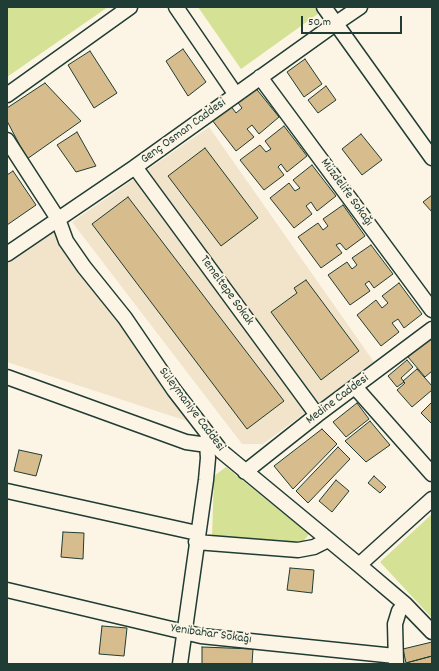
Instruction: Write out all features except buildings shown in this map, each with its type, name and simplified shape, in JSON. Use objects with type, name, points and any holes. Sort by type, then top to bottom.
[{"type":"street","points":[[7,95],[130,7]]},
{"type":"street","points":[[176,7],[236,95]]},
{"type":"street","points":[[324,7],[432,158]]},
{"type":"street","name":"Genç Osman Caddesi","points":[[7,254],[135,167],[360,7]]},
{"type":"street","name":"Müzdelife Sokağı","points":[[260,77],[432,310]]},
{"type":"street","name":"Süleymaniye Caddesi","points":[[7,140],[58,219],[66,241],[84,267],[125,318],[210,442],[404,604],[432,632]]},
{"type":"street","name":"Temeltepe Sokak","points":[[135,167],[317,415]]},
{"type":"street","name":"Medine Caddesi","points":[[245,472],[317,415],[431,331]]},
{"type":"street","points":[[7,377],[186,442],[193,444],[210,442],[207,474],[180,664]]},
{"type":"street","points":[[355,387],[432,474]]},
{"type":"street","points":[[7,491],[197,538],[298,550],[314,547],[328,540]]},
{"type":"street","points":[[358,565],[432,499]]},
{"type":"street","name":"Yenibahar Sokağı","points":[[7,590],[184,633],[395,660]]},
{"type":"street","points":[[395,660],[395,624],[397,616],[404,604]]},
{"type":"shaded area","points":[[209,127],[374,362],[263,444],[242,444],[72,222]]},
{"type":"shaded area","points":[[53,231],[202,426],[7,362],[7,263]]},
{"type":"green space","points":[[7,7],[108,7],[7,77]]},
{"type":"green space","points":[[198,7],[319,7],[322,11],[241,69]]},
{"type":"green space","points":[[226,467],[309,534],[303,542],[212,536],[214,476]]},
{"type":"green space","points":[[432,514],[432,616],[431,617],[380,562]]}]
